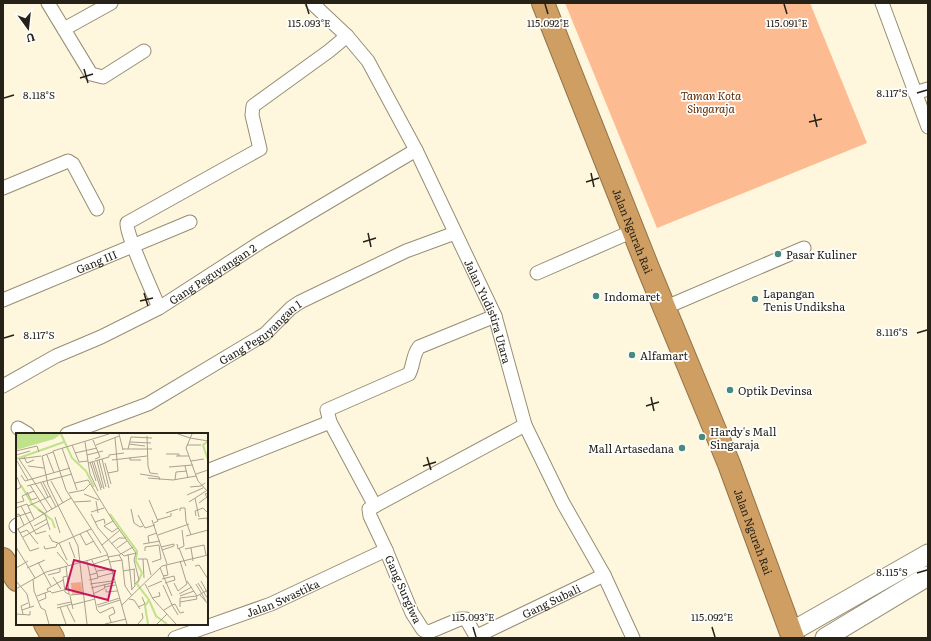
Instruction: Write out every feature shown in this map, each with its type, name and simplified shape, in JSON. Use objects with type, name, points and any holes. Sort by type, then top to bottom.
[{"type":"highway","name":"Jalan Ngurah Rai","points":[[543,3],[664,308],[729,464],[787,636]]},
{"type":"highway","points":[[3,559],[16,578]]},
{"type":"highway","points":[[46,625],[53,638]]},
{"type":"street","points":[[48,3],[91,74],[103,77],[144,51]]},
{"type":"street","points":[[64,29],[111,3]]},
{"type":"street","name":"Jalan Yudistira Utara","points":[[312,3],[347,36],[368,61],[416,150],[495,316],[524,425],[563,504],[604,575],[633,638]]},
{"type":"street","points":[[882,3],[928,127]]},
{"type":"street","points":[[159,308],[127,227],[129,221],[260,149],[252,115],[253,106],[330,51],[347,36]]},
{"type":"street","points":[[915,93],[928,89]]},
{"type":"street","name":"Gang Peguyangan 2","points":[[3,386],[56,356],[101,337],[159,308],[279,231],[416,150]]},
{"type":"street","points":[[3,188],[68,162],[73,164],[97,209]]},
{"type":"street","name":"Gang III","points":[[3,300],[190,222]]},
{"type":"street","points":[[537,273],[633,231]]},
{"type":"street","name":"Gang Peguyangan 1","points":[[70,433],[148,404],[265,334],[291,308],[300,302],[406,251],[455,233]]},
{"type":"street","points":[[664,308],[804,248]]},
{"type":"street","points":[[208,471],[328,416],[409,374],[412,368],[413,357],[419,348],[495,316]]},
{"type":"street","name":"Gang Surgiwa","points":[[328,416],[372,507],[370,516],[412,613],[423,630],[429,632],[460,619],[466,620],[477,637]]},
{"type":"street","points":[[372,507],[524,425]]},
{"type":"street","name":"Jalan Swastika","points":[[175,638],[227,618],[271,604],[386,550]]},
{"type":"street","points":[[787,636],[928,554]]},
{"type":"street","name":"Gang Subali","points":[[477,637],[604,575]]},
{"type":"street","points":[[825,638],[928,576]]},
{"type":"green space","name":"Taman Kota Singaraja","points":[[565,3],[810,3],[867,143],[657,228]]},
{"type":"place","name":"Pasar Kuliner","points":[[778,254]]},
{"type":"place","name":"Indomaret","points":[[596,296]]},
{"type":"place","name":"Lapangan Tenis Undiksha","points":[[755,299]]},
{"type":"place","name":"Alfamart","points":[[632,355]]},
{"type":"place","name":"Optik Devinsa","points":[[730,390]]},
{"type":"place","name":"Hardy's Mall Singaraja","points":[[702,437]]},
{"type":"place","name":"Mall Artasedana","points":[[682,448]]}]
